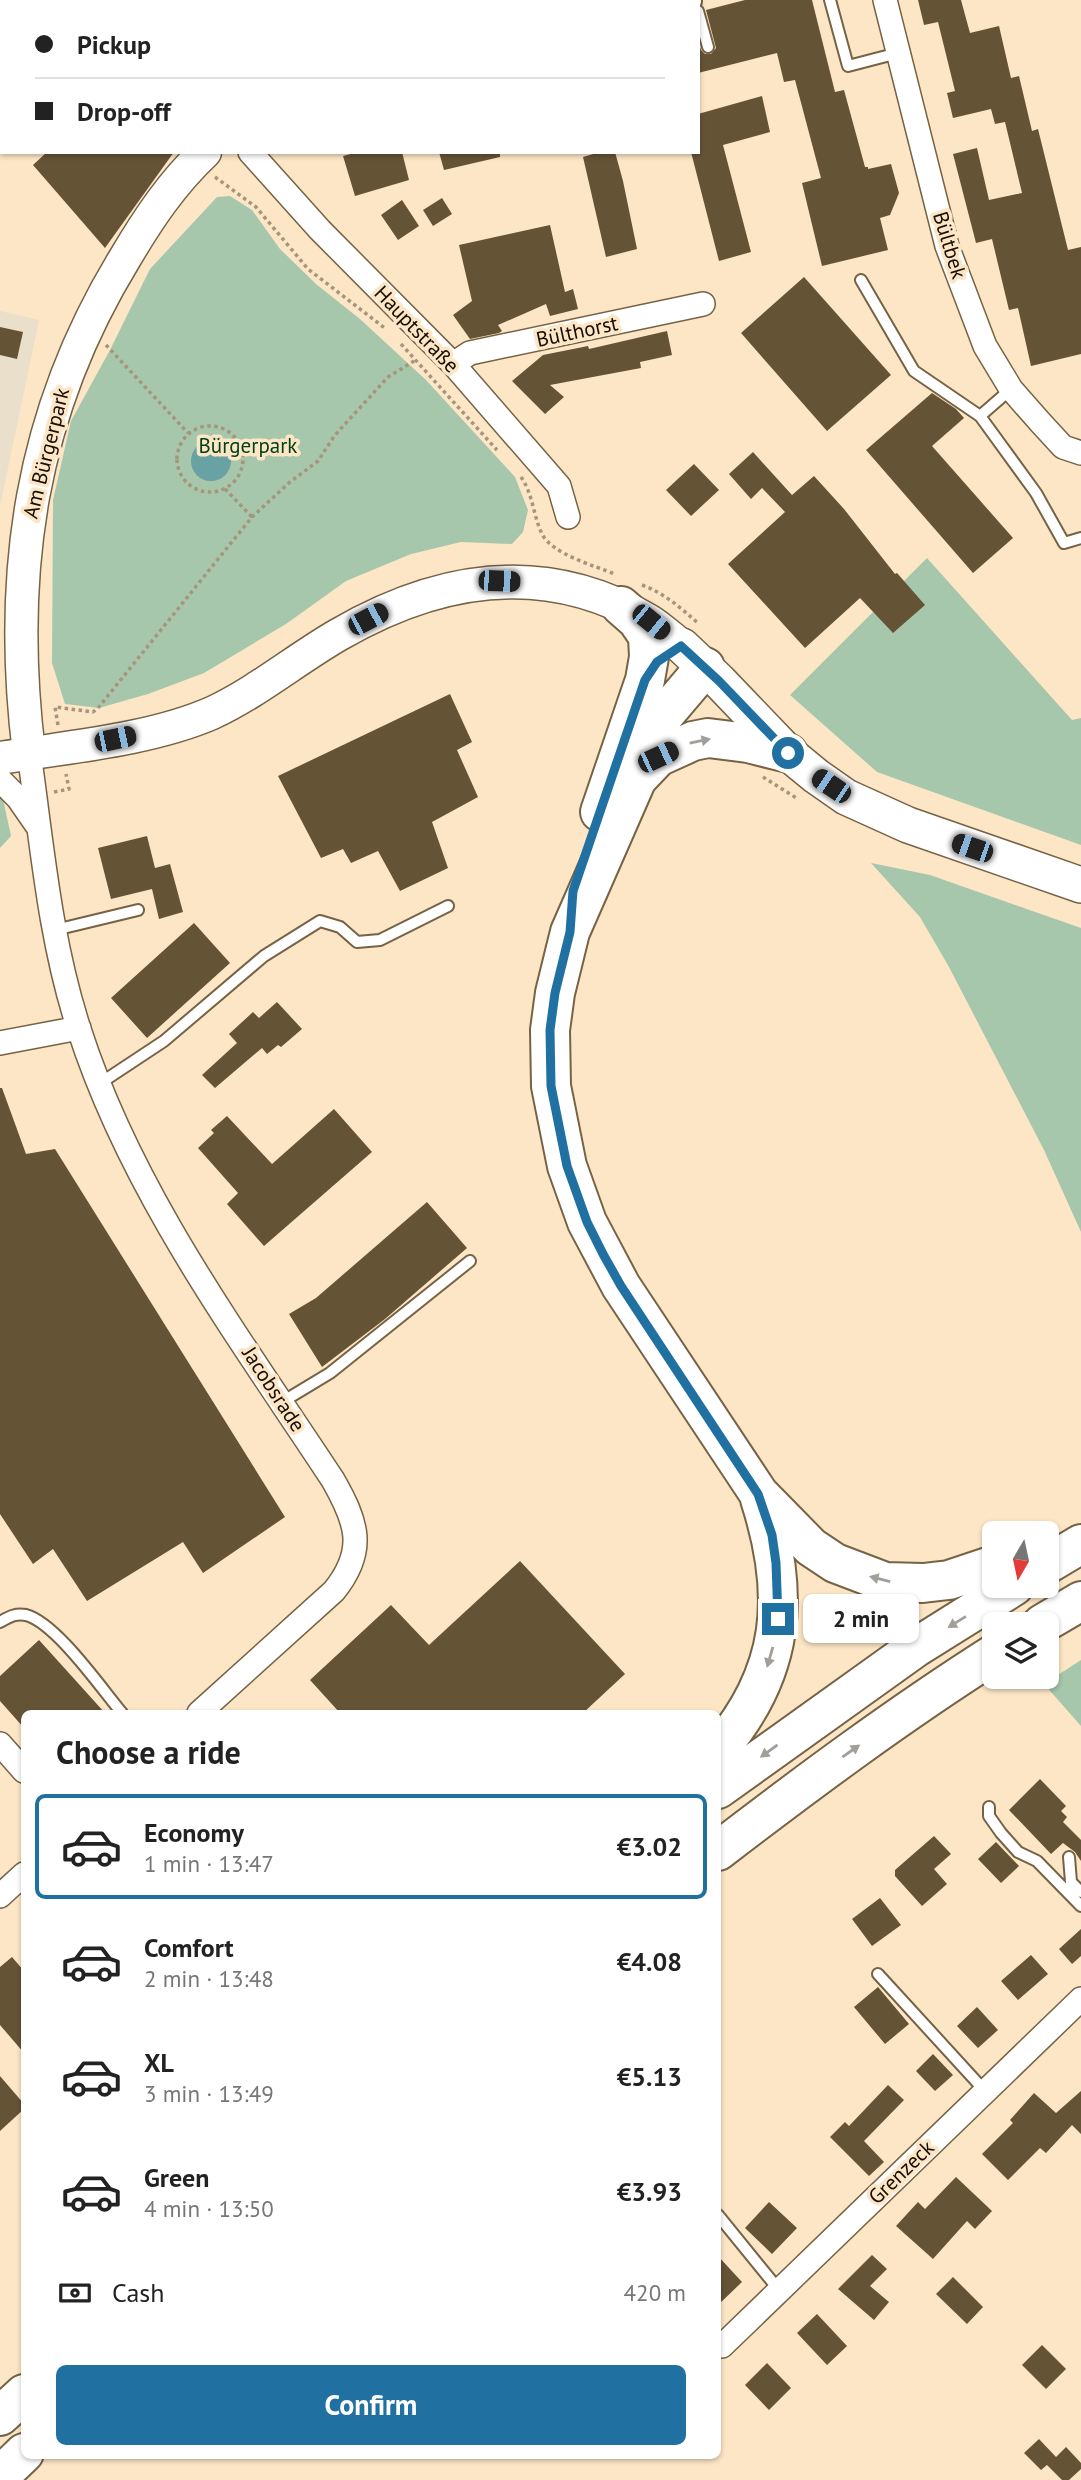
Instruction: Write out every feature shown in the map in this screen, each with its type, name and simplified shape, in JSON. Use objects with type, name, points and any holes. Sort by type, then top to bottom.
[{"type":"highway","points":[[626,588],[637,620],[648,636],[649,657],[645,680],[573,891],[570,932],[555,993],[550,1058],[555,1111],[570,1175],[587,1222],[621,1286],[758,1494],[811,1548],[835,1563],[885,1582],[923,1583],[949,1580],[982,1569]]},
{"type":"highway","points":[[645,680],[657,662],[693,657]]},
{"type":"highway","points":[[592,885],[625,770],[693,657]]},
{"type":"highway","points":[[570,932],[637,779],[658,757],[693,741],[708,738],[748,743],[788,753]]},
{"type":"highway","points":[[721,1747],[747,1712],[767,1670],[778,1619],[772,1535],[758,1494]]},
{"type":"highway","points":[[721,1786],[915,1648],[995,1598]]},
{"type":"highway","points":[[1059,1614],[1081,1601]]},
{"type":"highway","points":[[721,1849],[825,1770],[982,1662]]},
{"type":"highway","points":[[0,2416],[21,2397]]},
{"type":"highway","points":[[0,2476],[21,2456]]},
{"type":"main road","name":"Am Bürgerpark","points":[[15,756],[23,660],[23,573],[28,520],[38,463],[52,412],[87,325],[107,287],[153,212],[201,156]]},
{"type":"main road","points":[[15,756],[139,734],[209,714],[244,696],[309,653],[368,619],[414,598],[499,581],[555,585],[590,593],[626,588],[651,622],[693,657],[788,753],[816,776],[867,808],[1081,886]]},
{"type":"street","name":"Bültbek","points":[[885,0],[947,246],[985,346],[1011,389],[1063,447],[1081,453]]},
{"type":"street","name":"Hauptstraße","points":[[252,154],[320,230],[453,364],[559,486],[568,517]]},
{"type":"street","name":"Bülthorst","points":[[453,364],[470,353],[704,304]]},
{"type":"street","name":"Jacobsrade","points":[[15,756],[40,829],[55,930],[79,1028],[99,1084],[126,1145],[175,1235],[333,1480],[355,1527],[354,1554],[349,1568],[334,1591],[203,1710]]},
{"type":"street","name":"Jacobsrade","points":[[0,780],[18,798],[40,829]]},
{"type":"street","points":[[0,1043],[79,1028]]},
{"type":"street","points":[[0,1744],[21,1768]]},
{"type":"street","points":[[0,1896],[21,1877]]},
{"type":"street","name":"Grenzeck","points":[[722,2347],[1081,1999]]},
{"type":"lane","points":[[830,0],[848,66],[898,53]]},
{"type":"lane","points":[[700,17],[708,47]]},
{"type":"lane","points":[[861,280],[914,371],[980,416],[1036,493],[1064,543],[1081,538]]},
{"type":"lane","points":[[980,416],[1011,389]]},
{"type":"lane","points":[[99,1084],[164,1041],[264,956],[320,921],[340,927],[357,942],[380,940],[448,906]]},
{"type":"lane","points":[[55,930],[138,910]]},
{"type":"lane","points":[[282,1402],[330,1373],[470,1261]]},
{"type":"lane","points":[[0,1622],[13,1614],[26,1615],[52,1630],[119,1710]]},
{"type":"lane","points":[[989,1807],[989,1816],[1018,1852],[1037,1861],[1081,1906]]},
{"type":"lane","points":[[1069,1857],[1071,1882],[1081,1892]]},
{"type":"lane","points":[[878,1974],[985,2091]]},
{"type":"lane","points":[[721,2220],[779,2290]]},
{"type":"path","points":[[201,156],[221,183],[256,207],[309,269],[394,335],[498,451]]},
{"type":"path","points":[[87,325],[188,433]]},
{"type":"path","points":[[93,712],[252,517],[290,482],[318,461],[335,435],[388,377],[415,361]]},
{"type":"path","points":[[202,426],[219,426],[233,434],[242,447],[244,463],[237,478],[225,489],[212,492],[198,490],[187,482],[179,471],[177,457],[180,444],[188,433],[202,426]]},
{"type":"path","points":[[517,471],[529,488],[543,537],[564,553],[626,588],[656,590]]},
{"type":"path","points":[[225,489],[252,517]]},
{"type":"shaded area","points":[[0,311],[39,320],[0,506]]},
{"type":"green space","name":"Bürgerpark","points":[[230,196],[252,210],[280,249],[316,284],[360,319],[426,380],[515,477],[528,510],[523,532],[512,544],[461,542],[411,554],[346,581],[286,624],[204,673],[148,694],[99,708],[65,704],[52,663],[53,500],[71,421],[150,269],[217,197]]},
{"type":"green space","points":[[927,558],[1072,720],[1081,718],[1081,845],[877,772],[790,695]]},
{"type":"green space","points":[[0,797],[3,799],[11,836],[0,848]]},
{"type":"green space","points":[[871,863],[930,875],[1081,928],[1081,1232],[1044,1150],[949,967],[920,917]]},
{"type":"green space","points":[[1081,1660],[1081,1726],[1048,1689],[1059,1689],[1059,1674]]},
{"type":"water","points":[[211,441],[219,442],[225,447],[230,453],[230,469],[225,475],[219,480],[211,481],[203,480],[197,475],[192,469],[191,461],[192,453],[197,447],[203,442]]},
{"type":"building","points":[[745,0],[812,0],[835,92],[844,90],[865,167],[868,169],[891,164],[899,193],[890,215],[880,218],[888,250],[822,266],[802,183],[821,178],[795,80],[784,82],[777,53],[700,72],[700,47],[705,54],[711,54],[716,48],[706,10]]},
{"type":"building","points":[[918,0],[961,0],[970,33],[999,26],[1011,78],[1019,76],[1032,131],[1038,129],[1068,250],[1081,247],[1081,354],[1031,366],[1018,308],[1009,310],[992,239],[976,243],[953,154],[977,148],[989,200],[1022,193],[1005,122],[995,124],[991,109],[953,118],[947,93],[955,91],[938,22],[924,25]]},
{"type":"building","points":[[762,96],[770,132],[723,145],[751,252],[719,261],[692,154],[700,154],[700,113]]},
{"type":"building","points":[[45,154],[173,154],[105,248],[33,165]]},
{"type":"building","points":[[402,154],[409,180],[355,196],[343,156]]},
{"type":"building","points":[[440,154],[500,154],[500,157],[444,170]]},
{"type":"building","points":[[616,154],[637,249],[606,257],[583,157]]},
{"type":"building","points":[[442,198],[452,214],[433,226],[423,210]]},
{"type":"building","points":[[402,200],[419,226],[398,240],[381,215]]},
{"type":"building","points":[[550,225],[565,292],[573,289],[578,309],[550,316],[546,304],[498,325],[502,331],[499,333],[470,339],[453,315],[472,301],[459,245]]},
{"type":"building","points":[[804,277],[891,375],[827,431],[741,333]]},
{"type":"building","points":[[0,327],[23,332],[17,359],[0,355]]},
{"type":"building","points":[[667,331],[672,355],[640,362],[641,368],[550,385],[564,397],[545,414],[512,381],[543,355],[588,346],[589,349]]},
{"type":"building","points":[[932,393],[956,409],[964,418],[932,446],[1013,538],[973,573],[866,450]]},
{"type":"building","points":[[753,452],[792,495],[814,476],[844,509],[895,574],[897,573],[925,605],[893,633],[860,598],[805,648],[728,564],[785,512],[762,488],[751,499],[729,474]]},
{"type":"building","points":[[694,464],[719,490],[691,516],[666,490]]},
{"type":"building","points":[[450,694],[472,742],[457,750],[478,797],[432,822],[448,868],[400,891],[378,851],[351,863],[343,849],[321,858],[278,776]]},
{"type":"building","points":[[147,836],[155,868],[170,864],[183,912],[159,919],[152,889],[111,899],[98,848]]},
{"type":"building","points":[[194,923],[230,963],[147,1038],[111,998]]},
{"type":"building","points":[[277,1002],[302,1029],[281,1047],[278,1045],[267,1054],[262,1048],[215,1088],[202,1075],[237,1043],[229,1034],[253,1012],[259,1018]]},
{"type":"building","points":[[0,1088],[26,1154],[55,1149],[285,1517],[203,1573],[183,1542],[87,1601],[53,1549],[33,1564],[0,1514]]},
{"type":"building","points":[[334,1109],[372,1152],[264,1246],[227,1204],[238,1193],[198,1148],[214,1133],[211,1130],[227,1116],[272,1164]]},
{"type":"building","points":[[427,1202],[467,1248],[385,1319],[322,1367],[289,1314],[316,1298]]},
{"type":"building","points":[[520,1561],[625,1674],[586,1710],[337,1710],[310,1680],[391,1605],[429,1645]]},
{"type":"building","points":[[39,1640],[102,1710],[21,1710],[21,1725],[0,1701],[0,1676]]},
{"type":"building","points":[[1040,1779],[1066,1806],[1061,1811],[1067,1817],[1063,1822],[1081,1840],[1081,1861],[1075,1852],[1063,1843],[1051,1854],[1009,1810]]},
{"type":"building","points":[[934,1836],[951,1854],[934,1869],[947,1884],[922,1906],[895,1876],[895,1870]]},
{"type":"building","points":[[996,1842],[1019,1866],[1001,1883],[978,1859]]},
{"type":"building","points":[[880,1898],[901,1925],[872,1946],[852,1919]]},
{"type":"building","points":[[1081,1929],[1081,1956],[1072,1964],[1059,1949]]},
{"type":"building","points":[[1031,1955],[1048,1974],[1018,2000],[1001,1981]]},
{"type":"building","points":[[12,1957],[21,1968],[21,2050],[0,2025],[0,1967]]},
{"type":"building","points":[[878,1987],[909,2024],[885,2044],[854,2007]]},
{"type":"building","points":[[977,2007],[998,2030],[978,2048],[957,2026]]},
{"type":"building","points":[[933,2054],[953,2075],[935,2091],[916,2071]]},
{"type":"building","points":[[0,2076],[21,2100],[21,2112],[0,2131]]},
{"type":"building","points":[[888,2085],[904,2100],[864,2141],[884,2162],[869,2176],[830,2137],[845,2122],[849,2126]]},
{"type":"building","points":[[1081,2091],[1081,2134],[1072,2125],[1046,2153],[1040,2148],[1008,2180],[982,2154],[1013,2123],[1010,2120],[1034,2093],[1056,2113]]},
{"type":"building","points":[[956,2177],[992,2211],[975,2229],[967,2221],[933,2259],[896,2226],[918,2202],[925,2209]]},
{"type":"building","points":[[769,2202],[797,2228],[772,2254],[745,2228]]},
{"type":"building","points":[[872,2255],[887,2269],[870,2286],[889,2302],[874,2320],[838,2289]]},
{"type":"building","points":[[721,2259],[742,2282],[721,2302]]},
{"type":"building","points":[[953,2277],[983,2307],[967,2324],[936,2294]]},
{"type":"building","points":[[817,2314],[847,2346],[827,2365],[797,2333]]},
{"type":"building","points":[[1042,2345],[1066,2369],[1046,2389],[1022,2365]]},
{"type":"building","points":[[767,2363],[791,2388],[769,2410],[745,2385]]},
{"type":"building","points":[[1039,2439],[1056,2457],[1066,2447],[1081,2463],[1081,2469],[1069,2480],[1062,2480],[1047,2465],[1041,2470],[1024,2453]]},
{"type":"route","points":[[778,1619],[772,1535],[758,1494],[621,1286],[587,1222],[567,1166],[555,1111],[551,1086],[550,1030],[555,993],[570,932],[573,891],[632,712],[645,680],[657,662],[681,646],[719,681],[788,753]]}]
